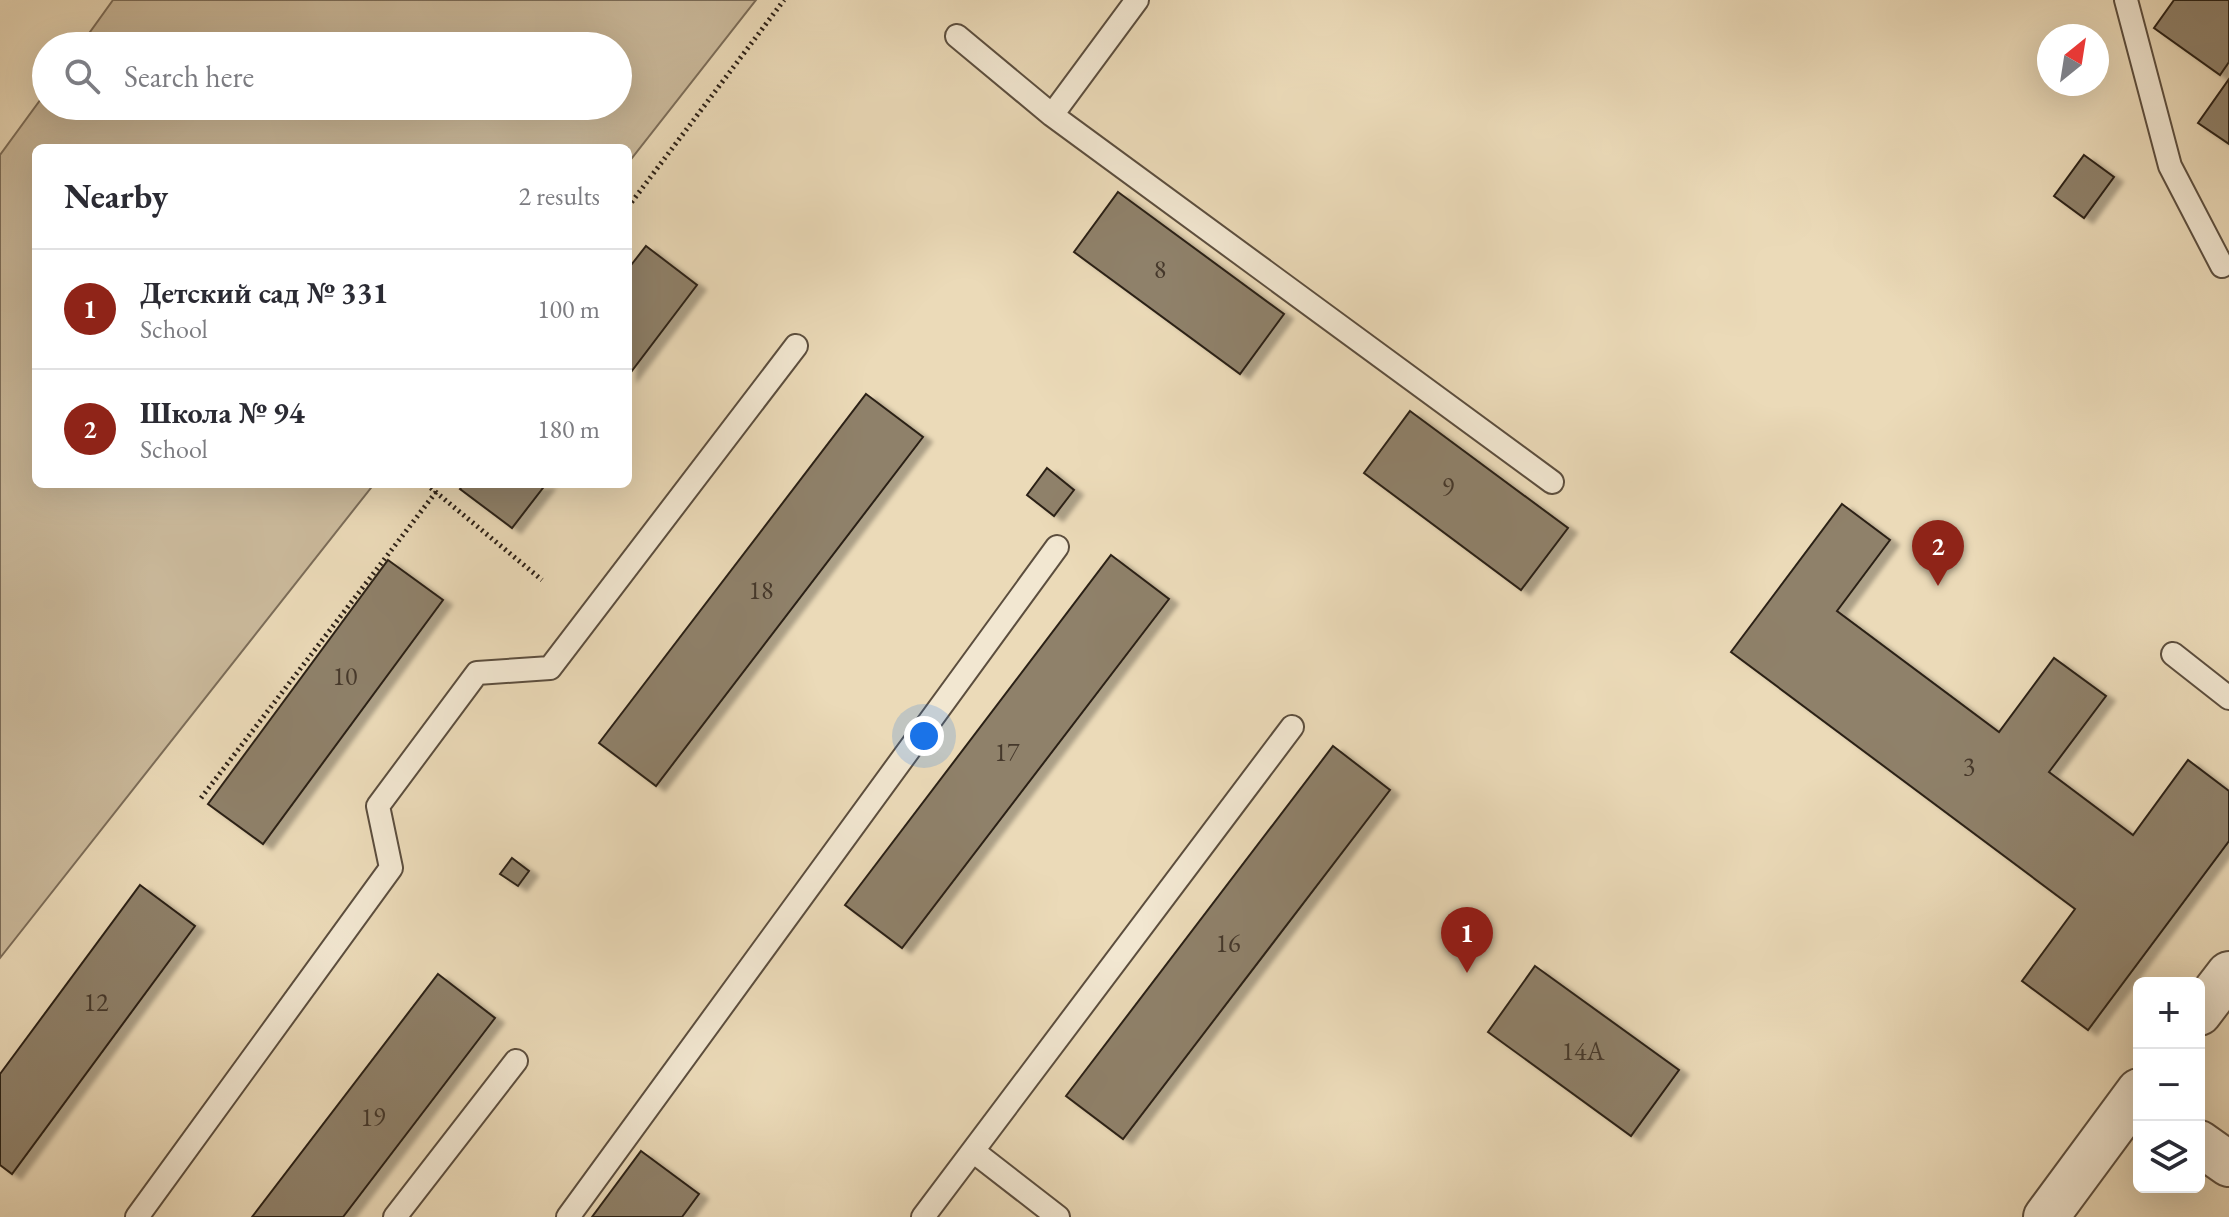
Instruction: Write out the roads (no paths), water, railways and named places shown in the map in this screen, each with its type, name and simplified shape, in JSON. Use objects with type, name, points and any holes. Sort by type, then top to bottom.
[{"type":"street","points":[[2205,1005],[2229,974]]},
{"type":"street","points":[[2046,1217],[2133,1101]]},
{"type":"street","points":[[2205,1147],[2229,1164]]},
{"type":"lane","points":[[1052,115],[1137,0]]},
{"type":"lane","points":[[2126,0],[2170,166],[2222,266]]},
{"type":"lane","points":[[957,36],[1052,115],[1552,482]]},
{"type":"lane","points":[[137,1217],[391,868],[378,806],[477,673],[550,668],[796,346]]},
{"type":"lane","points":[[568,1217],[1057,547]]},
{"type":"lane","points":[[2173,654],[2229,698]]},
{"type":"lane","points":[[923,1217],[1292,727]]},
{"type":"lane","points":[[395,1217],[516,1061]]},
{"type":"lane","points":[[973,1151],[1058,1217]]},
{"type":"place","name":"Школа № 94","points":[[1938,586]]},
{"type":"place","name":"Детский сад № 331","points":[[1467,973]]}]
